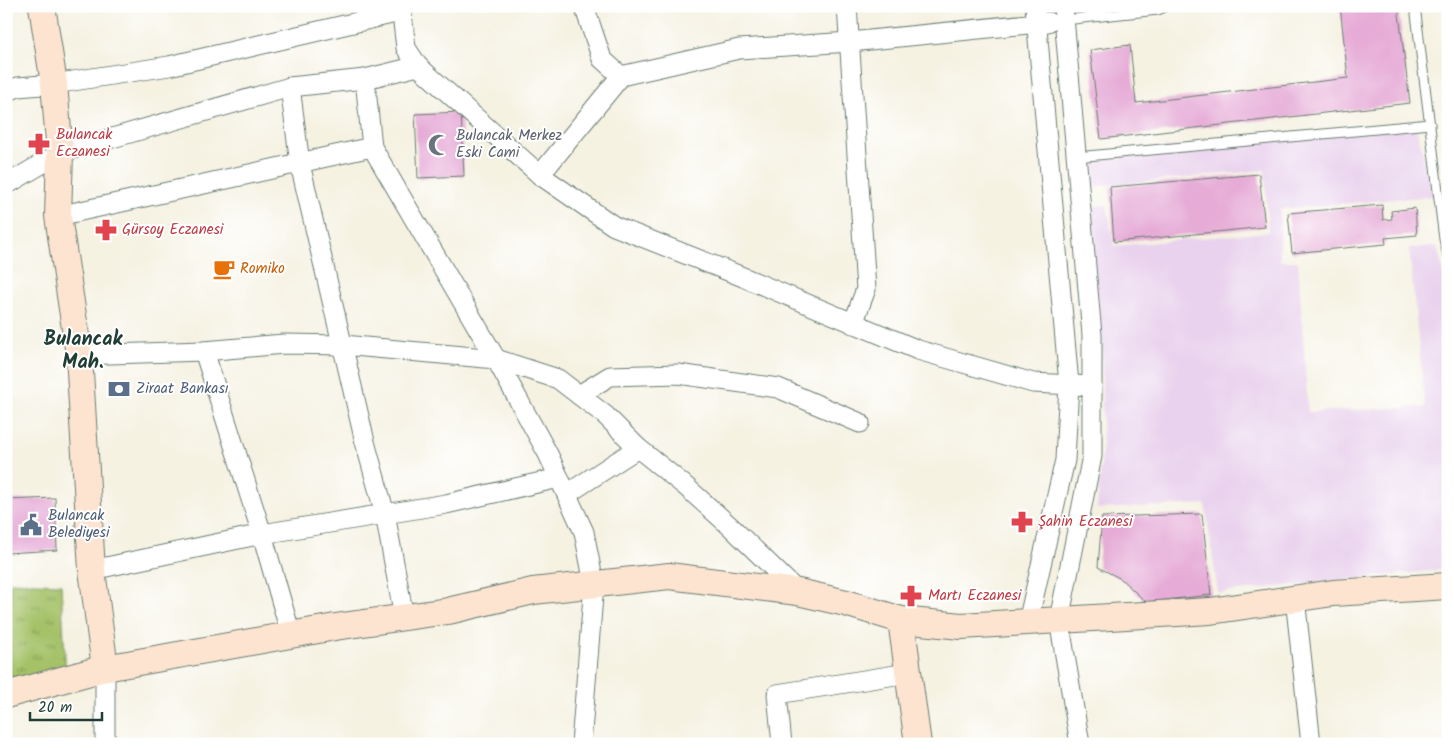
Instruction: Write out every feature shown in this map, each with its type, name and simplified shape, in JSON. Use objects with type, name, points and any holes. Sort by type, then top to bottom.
[{"type":"street","points":[[42,6],[54,84],[60,153],[58,216],[79,355],[92,570],[105,668],[105,744]]},
{"type":"street","points":[[584,6],[602,59],[621,76]]},
{"type":"street","points":[[847,6],[866,290],[853,324]]},
{"type":"street","points":[[6,92],[18,88],[168,66],[401,9],[406,48],[418,66],[540,175],[614,226],[918,350],[1033,383],[1092,386]]},
{"type":"street","points":[[540,175],[621,76],[738,49],[850,42],[1036,15],[1064,13],[1092,335],[1092,456],[1060,620],[1080,744]]},
{"type":"street","points":[[1028,622],[1065,460],[1069,384],[1036,15]]},
{"type":"street","points":[[6,185],[60,153],[290,88],[365,79],[418,66]]},
{"type":"street","points":[[365,79],[372,147],[496,359],[548,454],[584,532],[594,584],[581,744]]},
{"type":"street","points":[[290,88],[300,164],[365,442],[385,514],[404,617]]},
{"type":"street","points":[[58,216],[372,147]]},
{"type":"street","points":[[79,355],[204,351],[284,344],[343,345],[496,359],[558,379],[604,415],[638,448],[684,485],[731,527],[798,592]]},
{"type":"street","points":[[204,351],[262,534],[291,635]]},
{"type":"street","points":[[579,395],[610,376],[678,374],[778,388],[860,423]]},
{"type":"street","points":[[92,570],[262,534],[563,486],[638,448]]},
{"type":"street","points":[[6,696],[105,668],[291,635],[448,610],[533,591],[669,576],[798,592],[846,603],[901,620],[961,626],[1210,610],[1333,593],[1448,586]]},
{"type":"street","points":[[1295,598],[1312,744]]},
{"type":"street","points":[[901,620],[918,744]]},
{"type":"street","points":[[782,744],[777,694],[908,673]]},
{"type":"lane","points":[[1064,13],[1158,10],[1167,6]]},
{"type":"lane","points":[[1414,6],[1444,239],[1448,256]]},
{"type":"lane","points":[[1076,157],[1430,124]]},
{"type":"shaded area","points":[[1416,126],[1434,196],[1280,209],[1280,261],[1298,261],[1308,412],[1425,407],[1409,248],[1437,246],[1448,290],[1448,569],[1218,593],[1205,504],[1097,509],[1102,454],[1102,336],[1088,207],[1107,205],[1114,246],[1268,232],[1265,170],[1088,187],[1091,154]]},
{"type":"green space","points":[[10,582],[61,584],[66,675],[10,678]]},
{"type":"building","points":[[1340,6],[1398,6],[1410,103],[1101,139],[1090,50],[1130,45],[1136,103],[1348,78]]},
{"type":"building","name":"Bulancak Merkez Eski Cami","points":[[461,112],[464,176],[418,178],[415,114]]},
{"type":"building","points":[[1259,174],[1265,227],[1114,242],[1110,187]]},
{"type":"building","points":[[1382,205],[1383,220],[1392,219],[1391,211],[1415,208],[1417,235],[1385,238],[1386,244],[1292,253],[1288,213]]},
{"type":"building","name":"Bulancak Belediyesi","points":[[55,498],[57,550],[6,553],[6,500]]},
{"type":"building","points":[[1202,514],[1211,595],[1146,602],[1121,579],[1098,567],[1102,517]]},
{"type":"place","name":"Bulancak Eczanesi","points":[[39,144]]},
{"type":"place","name":"Bulancak Merkez Eski Cami","points":[[439,145]]},
{"type":"place","name":"Gürsoy Eczanesi","points":[[106,230]]},
{"type":"place","name":"Romiko","points":[[224,269]]},
{"type":"place","name":"Ziraat Bankası","points":[[119,389]]},
{"type":"place","name":"Şahin Eczanesi","points":[[1022,522]]},
{"type":"place","name":"Bulancak Belediyesi","points":[[31,525]]},
{"type":"place","name":"Martı Eczanesi","points":[[911,596]]},
{"type":"district","name":"Bulancak Mah.","points":[[83,352]]}]
